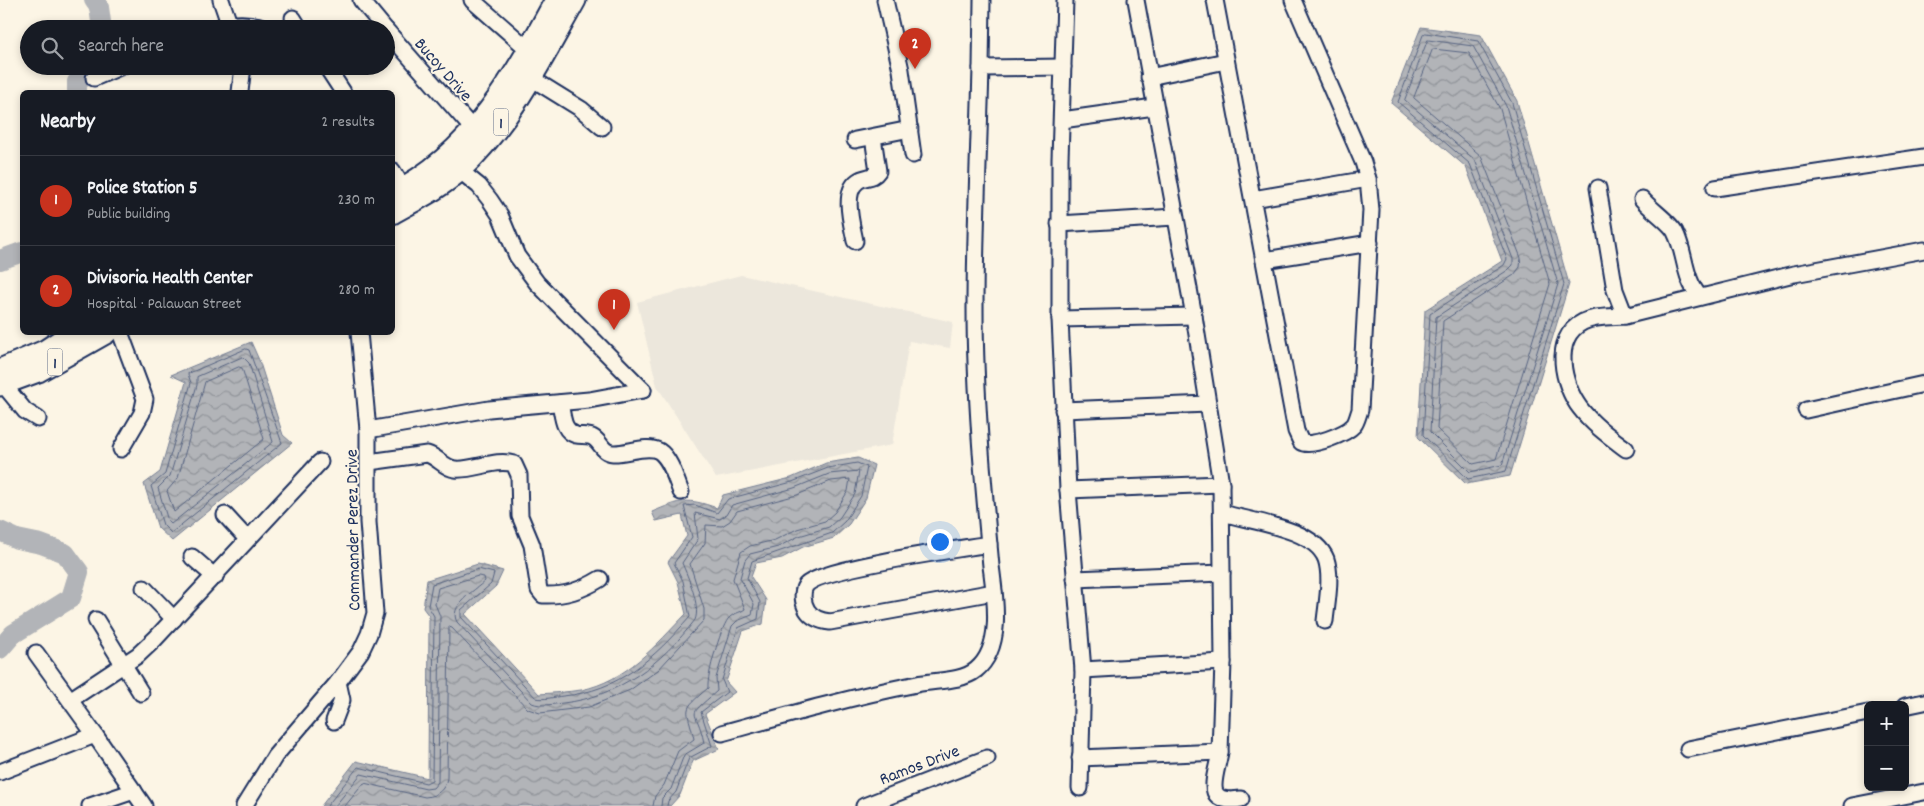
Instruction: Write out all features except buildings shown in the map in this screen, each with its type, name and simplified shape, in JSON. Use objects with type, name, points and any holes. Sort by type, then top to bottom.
[{"type":"highway","name":"1","points":[[480,137],[492,108],[529,50],[556,0]]},
{"type":"highway","name":"1","points":[[395,211],[422,197],[480,137],[531,78],[575,0]]},
{"type":"highway","name":"1","points":[[398,192],[453,165]]},
{"type":"highway","name":"1","points":[[1,380],[69,335]]},
{"type":"highway","name":"1","points":[[1,380],[38,371],[102,335]]},
{"type":"street","points":[[221,0],[223,20]]},
{"type":"street","name":"Bucoy Drive","points":[[361,0],[378,20]]},
{"type":"street","points":[[472,0],[529,50]]},
{"type":"street","points":[[885,0],[901,70],[913,155]]},
{"type":"street","points":[[722,733],[806,709],[918,683],[965,676],[976,670],[989,651],[994,638],[994,592],[989,544],[975,318],[982,0]]},
{"type":"street","points":[[1065,0],[1059,224],[1060,319],[1068,490],[1083,670],[1080,788]]},
{"type":"street","points":[[1136,0],[1154,107],[1194,316],[1221,484],[1223,513],[1223,662],[1220,752],[1215,794],[1220,800],[1241,799]]},
{"type":"street","points":[[1215,0],[1296,431],[1301,442],[1311,444],[1347,430],[1354,425],[1360,410],[1371,210],[1368,179],[1293,0]]},
{"type":"street","name":"Bucoy Drive","points":[[395,39],[480,137]]},
{"type":"street","points":[[1149,78],[1226,61]]},
{"type":"street","points":[[981,68],[1063,67]]},
{"type":"street","points":[[94,78],[101,75]]},
{"type":"street","points":[[240,90],[242,75]]},
{"type":"street","points":[[332,75],[343,90]]},
{"type":"street","points":[[531,78],[581,109],[602,127]]},
{"type":"street","points":[[1062,120],[1154,107]]},
{"type":"street","points":[[855,140],[910,129]]},
{"type":"street","points":[[855,241],[850,198],[853,186],[859,180],[872,176],[878,171],[873,137]]},
{"type":"street","points":[[1714,188],[1924,157]]},
{"type":"street","points":[[368,430],[489,410],[560,403],[643,390],[537,283],[517,256],[500,215],[490,200],[453,165]]},
{"type":"street","points":[[1253,200],[1368,179]]},
{"type":"street","points":[[1598,188],[1614,290],[1625,316]]},
{"type":"street","points":[[1642,199],[1676,233],[1686,273],[1694,290],[1700,297]]},
{"type":"street","points":[[1059,224],[1175,217]]},
{"type":"street","points":[[1264,260],[1370,243]]},
{"type":"street","points":[[1626,449],[1598,428],[1580,407],[1568,387],[1563,363],[1566,343],[1573,329],[1594,318],[1625,316],[1794,274],[1924,250]]},
{"type":"street","points":[[1060,319],[1194,316]]},
{"type":"street","points":[[121,335],[145,399],[142,413],[121,448]]},
{"type":"street","name":"Commander Perez Drive","points":[[244,806],[275,756],[338,682],[361,651],[369,634],[375,613],[368,522],[368,430],[359,335]]},
{"type":"street","points":[[1,380],[24,411],[38,419]]},
{"type":"street","points":[[1806,410],[1924,384]]},
{"type":"street","points":[[560,403],[566,429],[571,433],[593,437],[604,451],[613,453],[657,450],[668,462],[681,492]]},
{"type":"street","points":[[1063,410],[1208,404]]},
{"type":"street","points":[[369,462],[427,454],[436,456],[446,466],[454,469],[501,463],[514,464],[518,471],[520,516],[535,558],[539,590],[544,595],[561,595],[583,588],[600,578]]},
{"type":"street","points":[[70,700],[138,655],[214,577],[320,462]]},
{"type":"street","points":[[1068,490],[1221,484]]},
{"type":"street","points":[[1223,513],[1293,530],[1318,546],[1326,560],[1328,574],[1325,621]]},
{"type":"street","points":[[225,515],[247,539]]},
{"type":"street","points":[[989,544],[843,570],[812,580],[805,586],[803,592],[804,604],[808,612],[816,618],[830,622],[994,592]]},
{"type":"street","points":[[192,557],[214,577]]},
{"type":"street","points":[[1075,579],[1222,573]]},
{"type":"street","points":[[144,588],[174,619]]},
{"type":"street","points":[[96,620],[142,693]]},
{"type":"street","points":[[36,653],[144,806]]},
{"type":"street","points":[[1083,670],[1223,662]]},
{"type":"street","points":[[334,721],[342,700],[338,682]]},
{"type":"street","points":[[1909,705],[1924,702]]},
{"type":"street","points":[[1688,749],[1864,714]]},
{"type":"street","points":[[0,772],[95,735]]},
{"type":"street","points":[[1080,758],[1220,752]]},
{"type":"street","name":"Ramos Drive","points":[[864,806],[987,758]]},
{"type":"street","points":[[90,806],[134,791]]},
{"type":"street","points":[[1852,806],[1924,792]]},
{"type":"shaded area","points":[[741,275],[953,322],[950,348],[909,341],[892,445],[716,478],[657,386],[637,302]]},
{"type":"water","points":[[1421,27],[1481,35],[1517,101],[1569,284],[1510,476],[1466,484],[1418,437],[1425,310],[1502,261],[1466,167],[1391,103]]},
{"type":"water","points":[[251,342],[259,360],[283,435],[292,443],[172,541],[158,528],[144,484],[160,472],[186,382],[171,375]]},
{"type":"water","points":[[858,458],[874,465],[866,498],[849,524],[834,538],[803,547],[782,558],[756,563],[751,577],[766,600],[763,624],[743,631],[726,682],[735,692],[705,714],[719,749],[693,761],[680,795],[670,806],[321,806],[356,761],[428,778],[429,616],[423,608],[427,580],[478,564],[503,571],[496,586],[465,614],[539,694],[581,690],[612,679],[626,670],[663,638],[686,614],[678,582],[668,562],[687,536],[682,515],[656,521],[652,512],[684,501],[698,502],[717,508],[723,495],[791,478],[826,463]]},
{"type":"waterway","points":[[94,0],[99,7],[101,20]]},
{"type":"waterway","points":[[77,90],[77,82],[87,75]]},
{"type":"waterway","points":[[0,260],[20,253]]},
{"type":"waterway","points":[[0,531],[17,539],[41,544],[65,553],[79,572],[71,598],[13,634],[0,649]]},
{"type":"place","name":"Divisoria Health Center","points":[[915,69]]},
{"type":"place","name":"Police Station 5","points":[[614,330]]}]
